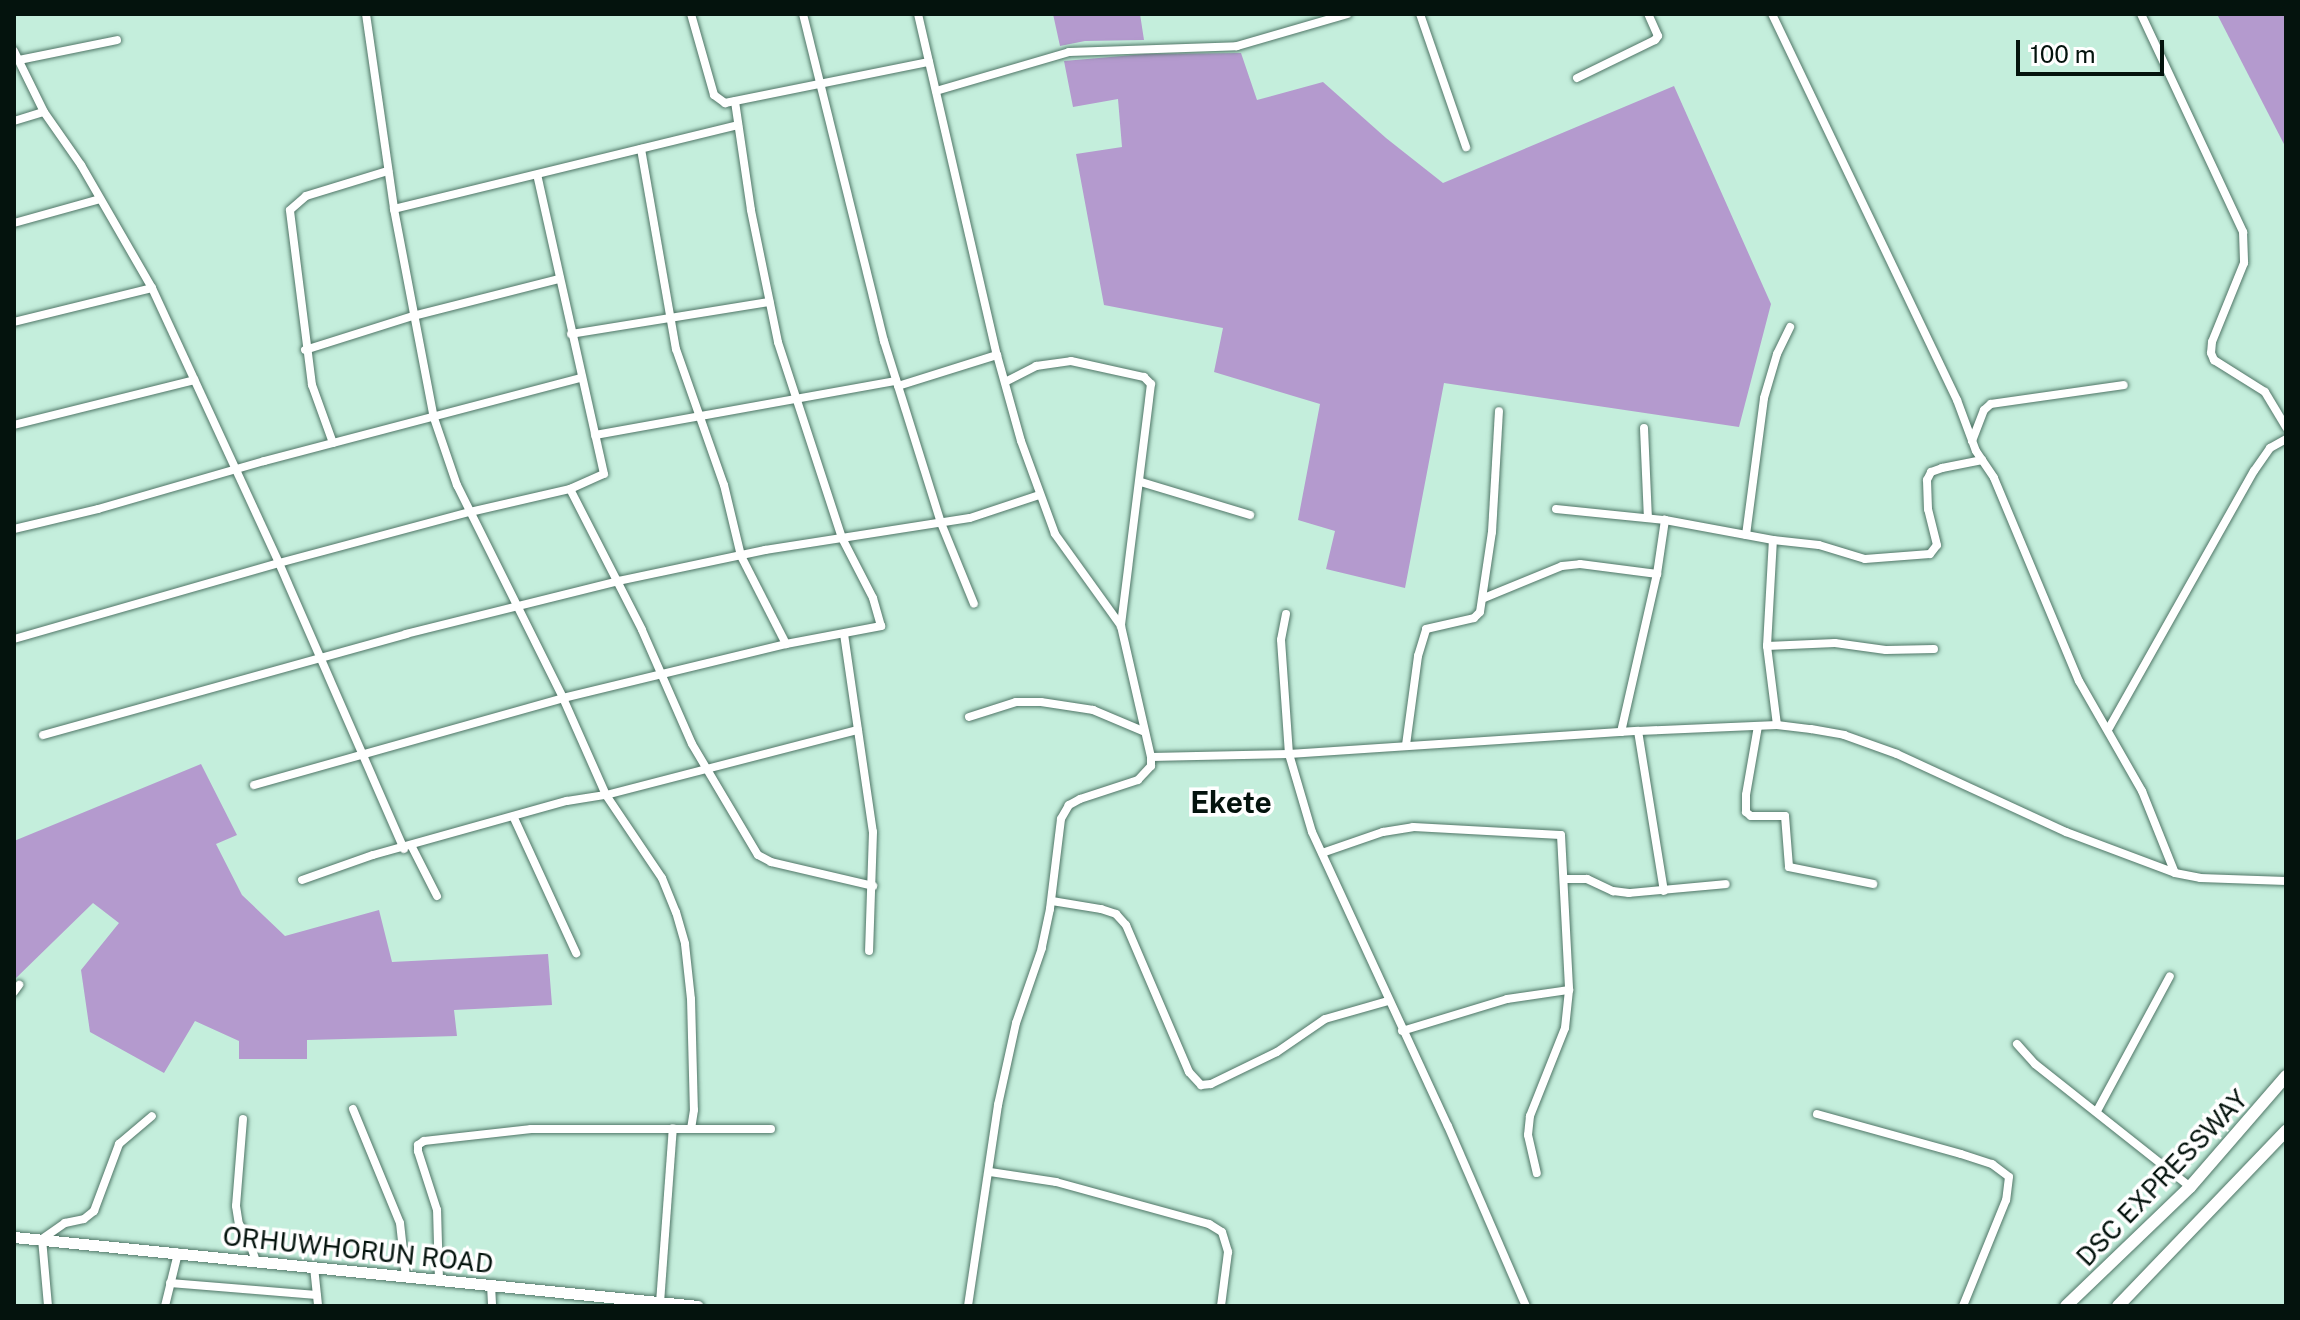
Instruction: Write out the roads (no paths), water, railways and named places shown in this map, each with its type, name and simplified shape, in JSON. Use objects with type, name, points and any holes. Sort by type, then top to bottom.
[{"type":"main road","name":"DSC EXPRESSWAY","points":[[2066,1306],[2190,1187],[2286,1076]]},
{"type":"main road","points":[[2118,1306],[2286,1131]]},
{"type":"street","points":[[366,14],[394,209],[434,418],[470,512],[563,698],[606,795],[662,878],[685,944],[692,1047],[694,1110],[691,1128]]},
{"type":"street","points":[[691,14],[714,95],[725,103],[929,62]]},
{"type":"street","points":[[803,14],[856,234],[897,383],[941,523],[974,604]]},
{"type":"street","points":[[918,14],[997,355],[1039,495],[1055,534],[1121,626]]},
{"type":"street","points":[[936,91],[1069,52],[1237,46],[1347,14]]},
{"type":"street","points":[[1420,14],[1466,147]]},
{"type":"street","points":[[1577,78],[1655,40],[1658,36],[1648,14]]},
{"type":"street","points":[[1772,14],[1957,400],[1972,441],[1994,478],[2079,681],[2109,728],[2142,791],[2175,873]]},
{"type":"street","points":[[2141,14],[2243,232],[2244,263],[2212,342],[2211,353],[2214,360],[2265,392],[2286,427]]},
{"type":"street","points":[[19,60],[117,40]]},
{"type":"street","points":[[14,51],[44,112],[152,288],[279,563],[360,754],[408,848],[437,896]]},
{"type":"street","points":[[254,785],[563,698],[786,644],[876,630],[881,626],[882,620],[842,538],[769,302],[735,101]]},
{"type":"street","points":[[14,121],[44,112]]},
{"type":"street","points":[[394,209],[738,125]]},
{"type":"street","points":[[641,149],[669,319],[688,387],[724,485],[741,556],[786,644]]},
{"type":"street","points":[[333,443],[312,385],[305,350],[290,210],[306,196],[388,171]]},
{"type":"street","points":[[14,639],[279,563],[570,489],[604,474],[537,175]]},
{"type":"street","points":[[14,223],[100,199]]},
{"type":"street","points":[[305,350],[413,316],[559,279]]},
{"type":"street","points":[[14,322],[152,288]]},
{"type":"street","points":[[571,334],[769,302]]},
{"type":"street","points":[[1746,535],[1764,398],[1777,354],[1790,327]]},
{"type":"street","points":[[595,435],[897,383],[997,355]]},
{"type":"street","points":[[968,1306],[1008,1059],[1042,948],[1052,901],[1061,819],[1069,805],[1138,780],[1151,766],[1121,626],[1152,391],[1144,377],[1094,363],[1054,361],[1007,381]]},
{"type":"street","points":[[14,529],[581,378]]},
{"type":"street","points":[[14,425],[194,380]]},
{"type":"street","points":[[1972,441],[1984,410],[1991,404],[2124,385]]},
{"type":"street","points":[[1406,745],[1418,656],[1426,629],[1479,616],[1492,532],[1499,411]]},
{"type":"street","points":[[1644,428],[1648,518]]},
{"type":"street","points":[[2109,728],[2254,471],[2270,448],[2286,439]]},
{"type":"street","points":[[1556,509],[1665,520],[1773,540],[1819,545],[1865,559],[1930,554],[1937,545],[1928,509],[1927,480],[1931,472],[1982,460]]},
{"type":"street","points":[[1141,482],[1250,515]]},
{"type":"street","points":[[570,489],[618,581],[707,770],[762,859],[873,886]]},
{"type":"street","points":[[43,735],[515,606],[618,581],[741,556],[970,518],[1039,495]]},
{"type":"street","points":[[1621,732],[1657,574],[1665,520]]},
{"type":"street","points":[[1773,540],[1767,646],[1777,725]]},
{"type":"street","points":[[1484,598],[1562,566],[1580,564],[1657,574]]},
{"type":"street","points":[[1286,614],[1281,640],[1289,754],[1294,778],[1322,853],[1448,1126],[1526,1306]]},
{"type":"street","points":[[844,634],[873,832],[869,951]]},
{"type":"street","points":[[1767,646],[1835,643],[1886,650],[1934,649]]},
{"type":"street","points":[[969,717],[1016,702],[1041,702],[1093,710],[1145,732]]},
{"type":"street","points":[[1151,757],[1289,754],[1777,725],[1844,735],[1884,749],[2066,832],[2175,873],[2200,878],[2286,881]]},
{"type":"street","points":[[1758,726],[1746,812],[1751,816],[1785,816],[1789,867],[1873,884]]},
{"type":"street","points":[[302,880],[359,860],[585,797],[606,795],[858,730]]},
{"type":"street","points":[[1638,731],[1664,891]]},
{"type":"street","points":[[514,818],[576,953]]},
{"type":"street","points":[[1322,853],[1383,832],[1413,827],[1556,833],[1563,841],[1569,990],[1565,1028],[1530,1116],[1528,1135],[1537,1173]]},
{"type":"street","points":[[1564,879],[1587,879],[1613,891],[1629,893],[1726,884]]},
{"type":"street","points":[[1052,901],[1101,909],[1116,914],[1126,925],[1189,1072],[1201,1085],[1211,1084],[1277,1052],[1325,1019],[1388,1001]]},
{"type":"street","points":[[2097,1111],[2170,976]]},
{"type":"street","points":[[1402,1031],[1507,999],[1569,990]]},
{"type":"street","points":[[2017,1044],[2035,1064],[2190,1187]]},
{"type":"street","points":[[353,1109],[400,1223],[406,1277]]},
{"type":"street","points":[[1817,1114],[1961,1154],[2004,1170],[2009,1177],[2006,1200],[1963,1306]]},
{"type":"street","points":[[48,1306],[42,1239],[65,1223],[84,1219],[94,1211],[119,1144],[152,1116]]},
{"type":"street","points":[[243,1119],[236,1206],[239,1224],[256,1261]]},
{"type":"street","points":[[660,1303],[673,1128]]},
{"type":"street","points":[[439,1280],[437,1210],[418,1151],[418,1145],[424,1141],[531,1129],[771,1129]]},
{"type":"street","points":[[990,1172],[1056,1182],[1209,1224],[1222,1232],[1227,1240],[1221,1306]]},
{"type":"street","name":"ORHUWHORUN ROAD","points":[[14,1237],[491,1285],[627,1303],[698,1306]]},
{"type":"street","points":[[165,1306],[178,1253]]},
{"type":"street","points":[[314,1267],[318,1306]]},
{"type":"street","points":[[170,1283],[317,1295]]},
{"type":"street","points":[[491,1285],[492,1306]]},
{"type":"district","name":"Ekete","points":[[1231,802]]}]
